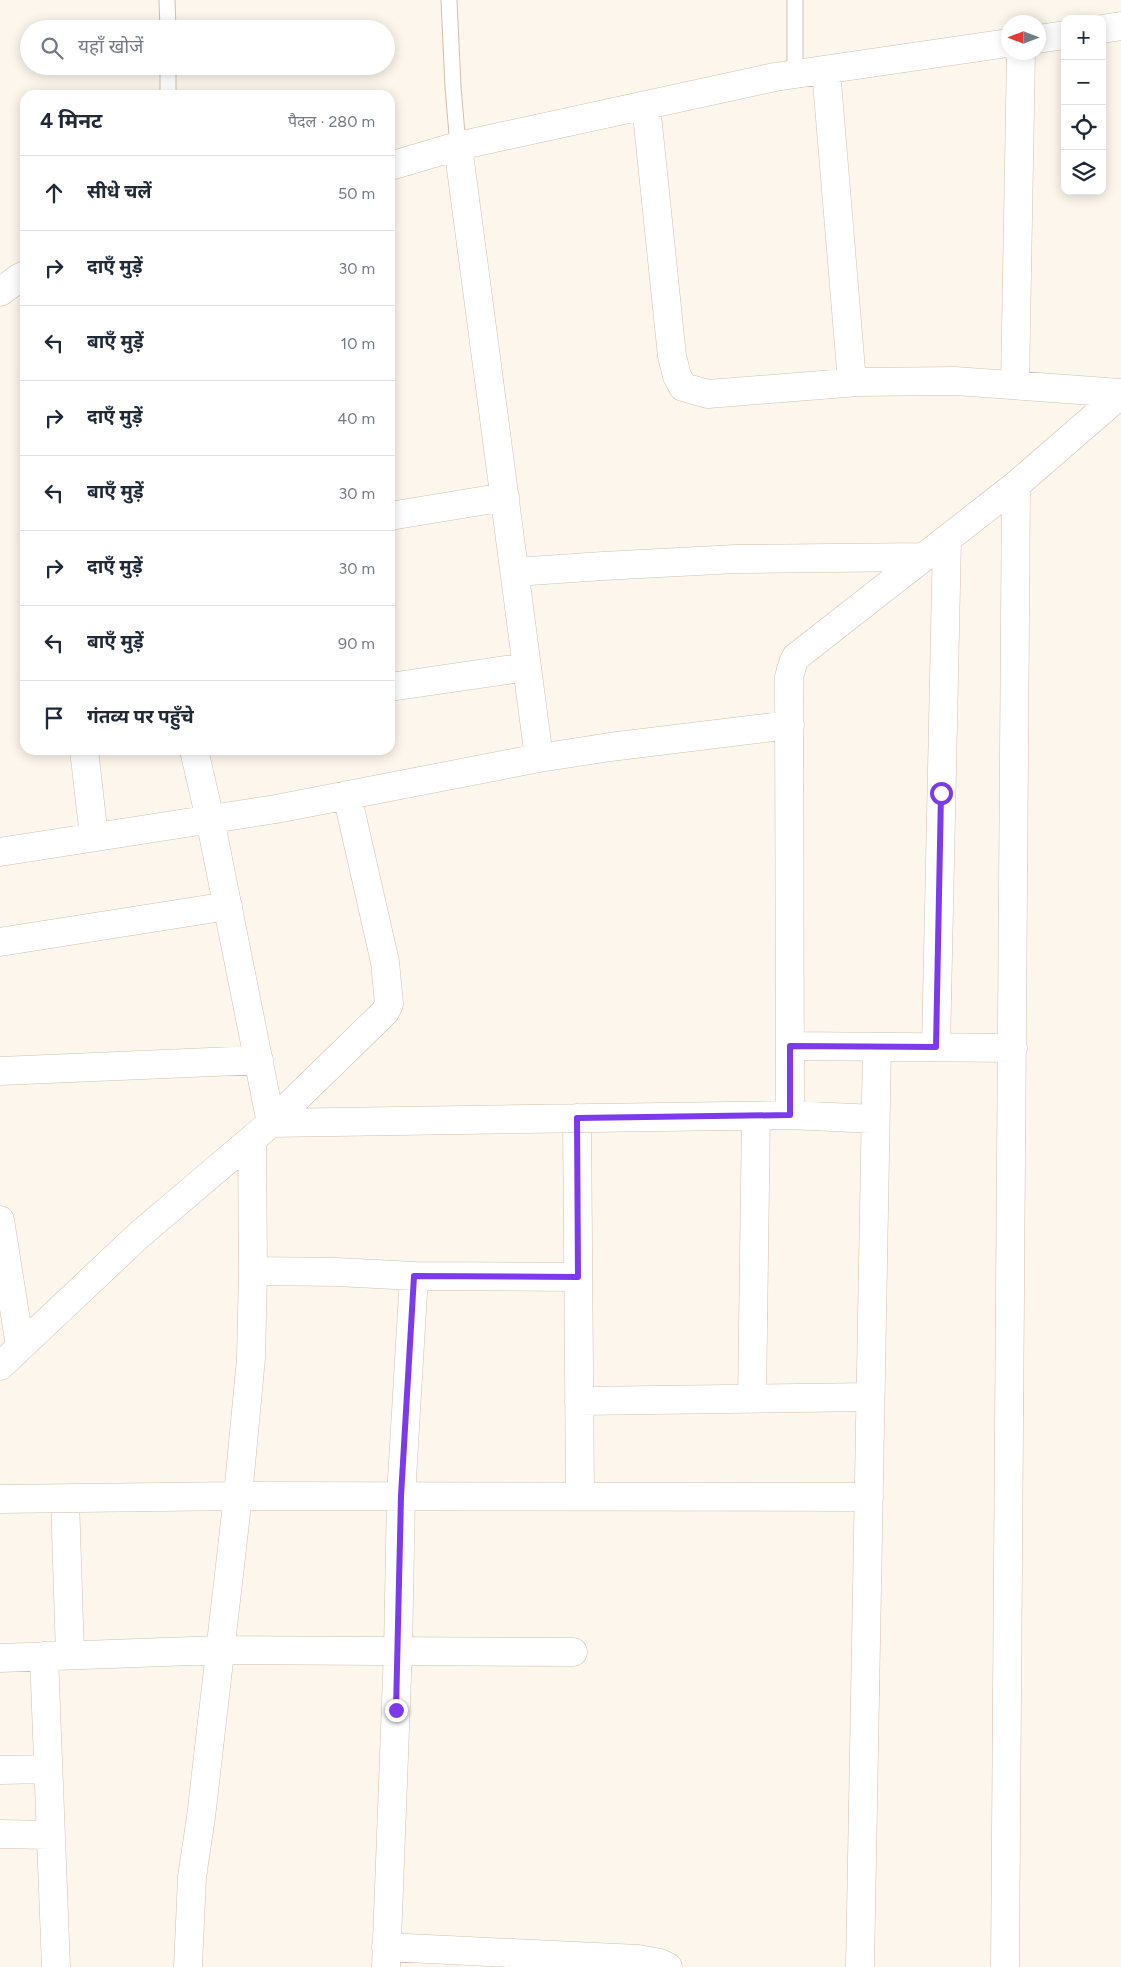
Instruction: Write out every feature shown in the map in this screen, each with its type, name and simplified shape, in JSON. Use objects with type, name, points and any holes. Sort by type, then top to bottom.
[{"type":"street","points":[[1106,28],[1121,26]]},
{"type":"street","points":[[1046,38],[1061,36]]},
{"type":"street","points":[[395,165],[458,146],[795,75],[1001,44]]},
{"type":"street","points":[[1015,384],[1021,60]]},
{"type":"street","points":[[826,70],[852,382]]},
{"type":"street","points":[[646,105],[672,356],[677,376],[683,387],[708,394],[852,382],[955,381],[1121,393]]},
{"type":"street","points":[[458,146],[539,758]]},
{"type":"street","points":[[0,292],[20,278]]},
{"type":"street","points":[[790,1115],[789,677],[792,663],[796,657],[1016,485],[1121,393]]},
{"type":"street","points":[[1005,1967],[1016,485]]},
{"type":"street","points":[[395,515],[505,498]]},
{"type":"street","points":[[936,1047],[947,539]]},
{"type":"street","points":[[515,572],[736,559],[923,557]]},
{"type":"street","points":[[395,686],[527,667]]},
{"type":"street","points":[[0,852],[210,819],[610,746],[790,725]]},
{"type":"street","points":[[85,755],[94,838]]},
{"type":"street","points":[[188,1967],[192,1877],[238,1496],[251,1358],[253,1271],[262,1132],[259,1060],[195,755]]},
{"type":"street","points":[[12,1332],[140,1236],[262,1132],[380,1019],[389,1004],[385,962],[347,795]]},
{"type":"street","points":[[0,942],[228,906]]},
{"type":"street","points":[[790,1046],[1013,1048]]},
{"type":"street","points":[[860,1967],[877,1047]]},
{"type":"street","points":[[0,1071],[259,1060]]},
{"type":"street","points":[[262,1132],[577,1118],[790,1115],[875,1119]]},
{"type":"street","points":[[752,1399],[756,1116]]},
{"type":"street","points":[[577,1118],[580,1496]]},
{"type":"street","points":[[0,1220],[12,1332],[0,1366]]},
{"type":"street","points":[[253,1271],[337,1272],[414,1276],[578,1277]]},
{"type":"street","points":[[414,1276],[401,1496],[398,1650],[386,1957],[638,1959],[660,1963],[668,1967]]},
{"type":"street","points":[[579,1401],[870,1397]]},
{"type":"street","points":[[0,1500],[238,1496],[869,1497]]},
{"type":"street","points":[[56,1967],[48,1769],[57,1656],[65,1499]]},
{"type":"street","points":[[0,1658],[220,1650],[573,1652]]},
{"type":"street","points":[[0,1770],[48,1769]]},
{"type":"street","points":[[0,1834],[50,1835]]},
{"type":"lane","points":[[167,0],[168,20]]},
{"type":"lane","points":[[449,0],[458,146]]},
{"type":"lane","points":[[795,0],[795,75]]},
{"type":"lane","points":[[168,75],[168,90]]},
{"type":"route","points":[[396,1710],[401,1496],[414,1276],[578,1277],[577,1118],[790,1115],[790,1046],[936,1047],[941,793]]}]
